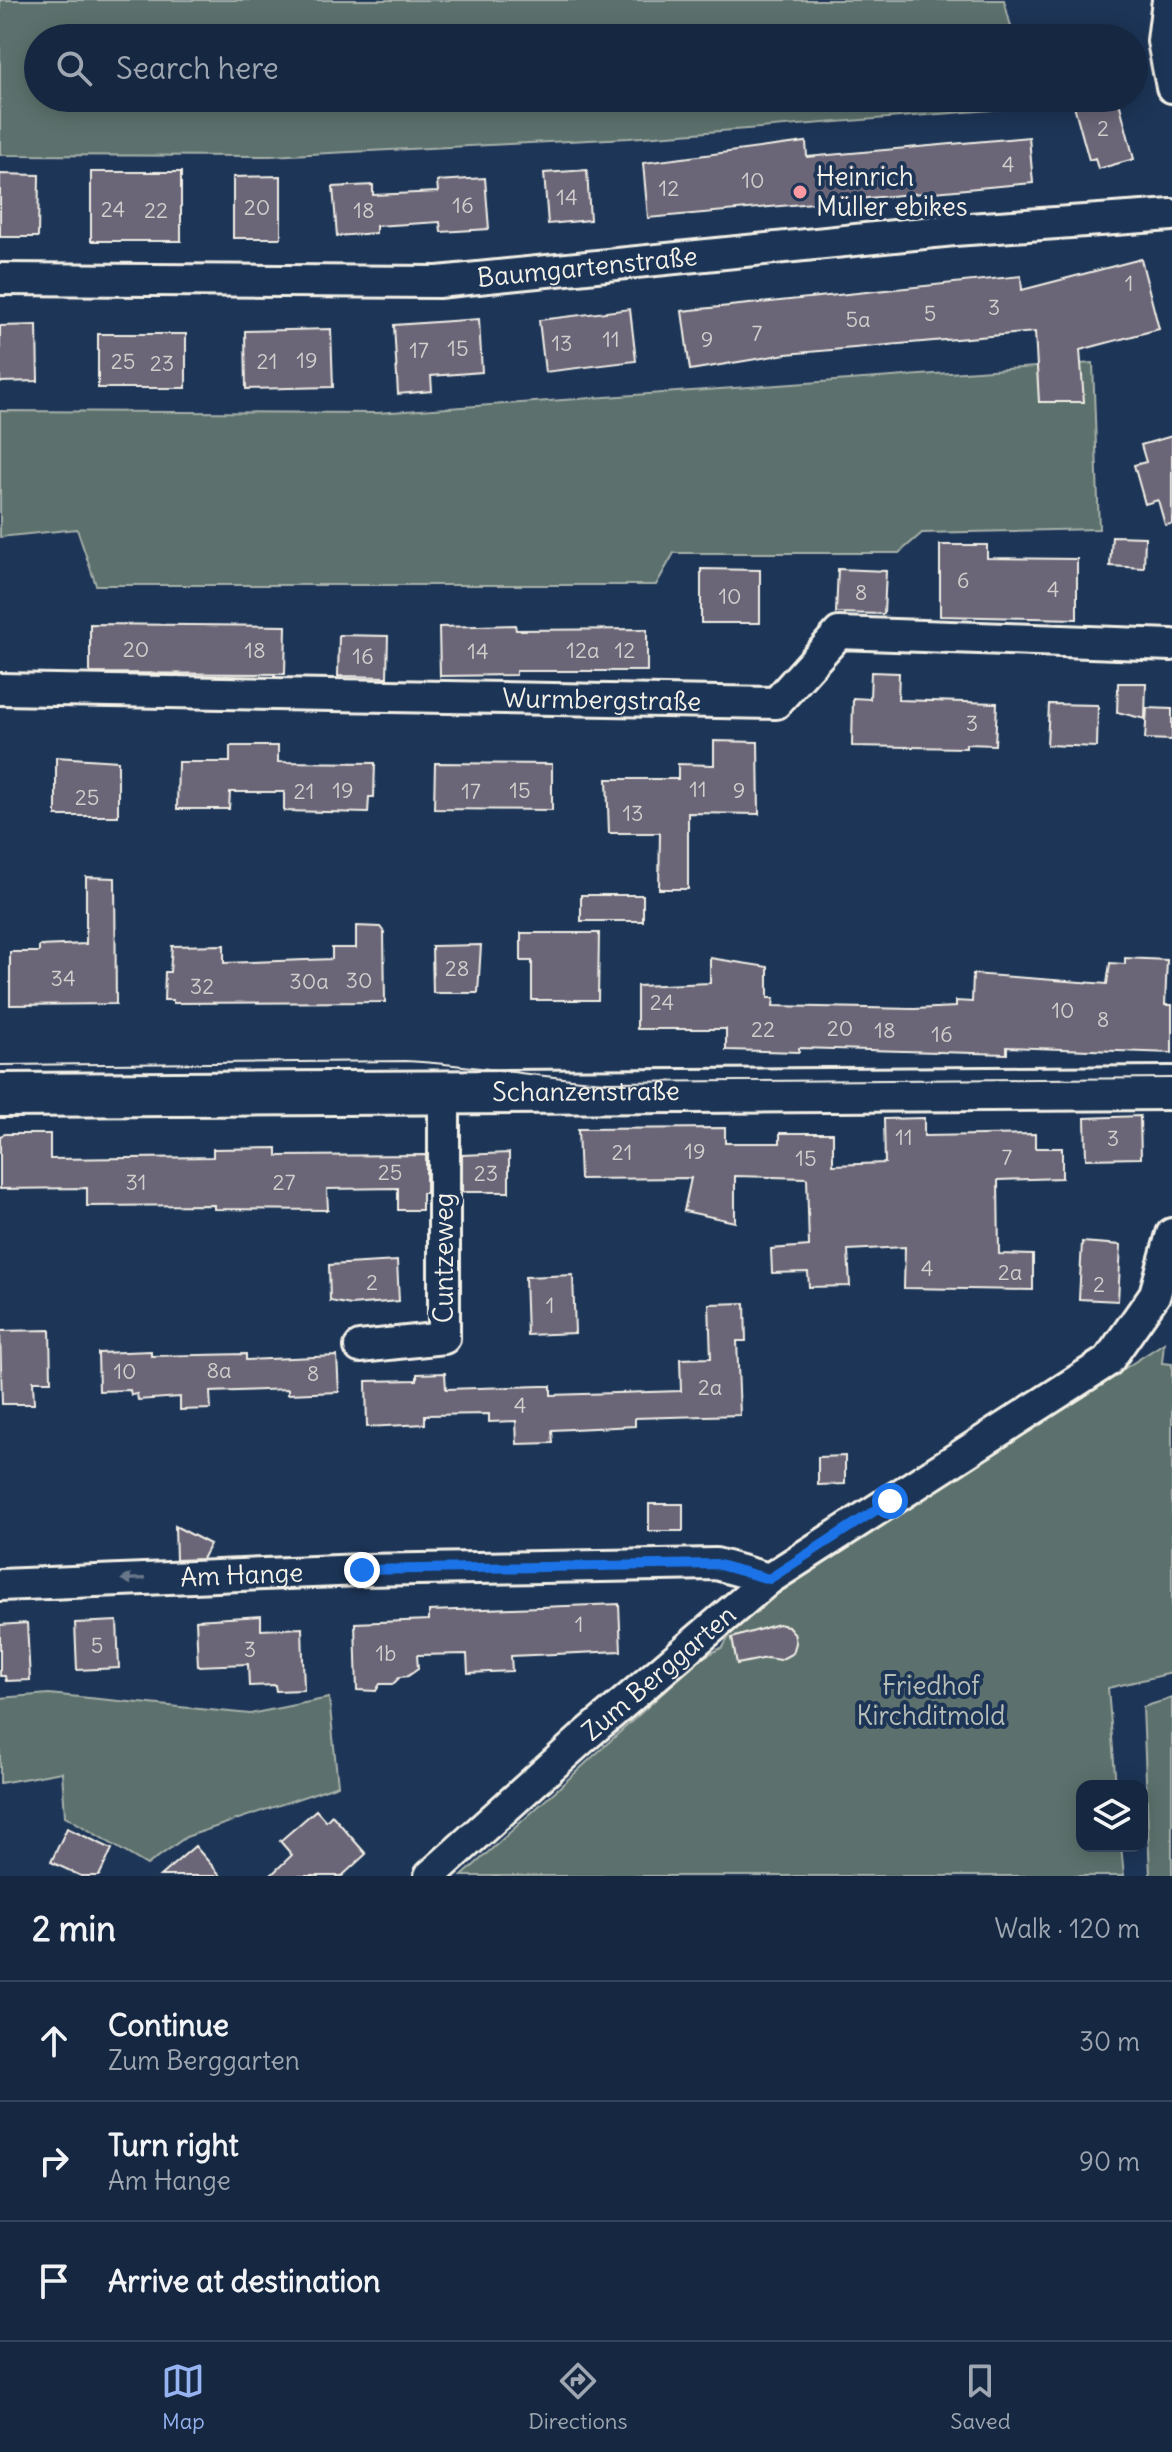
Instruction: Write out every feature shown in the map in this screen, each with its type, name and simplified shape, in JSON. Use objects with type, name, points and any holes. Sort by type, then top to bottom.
[{"type":"street","points":[[1168,0],[1163,41],[1172,87]]},
{"type":"street","name":"Baumgartenstraße","points":[[0,279],[438,282],[954,230],[1172,215]]},
{"type":"street","name":"Wurmbergstraße","points":[[0,689],[776,703],[839,633],[1172,645]]},
{"type":"street","name":"Schanzenstraße","points":[[0,1095],[1172,1088]]},
{"type":"street","name":"Cuntzeweg","points":[[360,1347],[444,1338],[444,1092]]},
{"type":"street","name":"Zum Berggarten","points":[[430,1876],[584,1737],[769,1579],[1108,1361],[1155,1294],[1172,1234]]},
{"type":"street","name":"Am Hange","points":[[0,1585],[362,1570],[716,1564],[769,1579]]},
{"type":"green space","points":[[0,0],[1004,0],[1010,24],[24,24],[24,112],[966,112],[629,138],[270,156],[0,155]]},
{"type":"green space","points":[[1093,363],[1099,529],[922,533],[899,553],[674,553],[656,585],[96,585],[77,529],[0,537],[0,411],[377,413]]},
{"type":"green space","name":"Friedhof Kirchditmold","points":[[1164,1343],[1162,1363],[1172,1364],[1172,1673],[1108,1688],[1116,1780],[1076,1780],[1076,1852],[1122,1852],[1124,1876],[462,1876],[700,1659],[723,1647],[734,1628],[769,1598]]},
{"type":"green space","points":[[49,1694],[250,1714],[329,1698],[338,1785],[186,1837],[147,1865],[65,1816],[62,1772],[0,1783],[0,1698]]},
{"type":"green space","points":[[1172,1698],[1172,1876],[1150,1876],[1143,1707]]},
{"type":"building","points":[[1076,112],[1122,112],[1134,159],[1098,169],[1095,158],[1089,160]]},
{"type":"building","points":[[1029,137],[1033,183],[648,218],[643,163],[806,142],[807,157]]},
{"type":"building","points":[[587,170],[590,220],[548,224],[544,173]]},
{"type":"building","points":[[91,172],[181,172],[181,241],[91,241]]},
{"type":"building","points":[[0,174],[39,175],[38,237],[0,237]]},
{"type":"building","points":[[281,176],[281,238],[233,238],[233,177]]},
{"type":"building","points":[[485,178],[489,229],[441,232],[440,222],[376,226],[376,233],[337,236],[333,187],[373,185],[373,195],[438,192],[437,181]]},
{"type":"building","points":[[1141,259],[1159,329],[1080,350],[1084,402],[1039,402],[1035,332],[786,354],[690,370],[682,311],[1021,276],[1022,290]]},
{"type":"building","points":[[630,309],[636,361],[545,372],[539,320]]},
{"type":"building","points":[[479,319],[482,372],[431,376],[432,391],[398,394],[394,325]]},
{"type":"building","points":[[37,325],[38,381],[0,382],[0,326]]},
{"type":"building","points":[[331,329],[333,387],[246,389],[245,331]]},
{"type":"building","points":[[98,334],[186,334],[186,388],[98,388]]},
{"type":"building","points":[[1172,436],[1172,524],[1165,525],[1158,500],[1145,504],[1134,465],[1146,462],[1141,445]]},
{"type":"building","points":[[1112,536],[1145,537],[1144,568],[1110,566]]},
{"type":"building","points":[[940,545],[987,545],[987,558],[1077,559],[1077,619],[940,616]]},
{"type":"building","points":[[701,569],[760,570],[760,623],[701,623]]},
{"type":"building","points":[[838,569],[886,571],[884,614],[836,613]]},
{"type":"building","points":[[90,624],[286,626],[285,674],[90,673]]},
{"type":"building","points":[[515,625],[516,630],[647,629],[647,671],[516,671],[516,675],[440,676],[439,627]]},
{"type":"building","points":[[339,635],[388,636],[387,677],[338,676]]},
{"type":"building","points":[[871,672],[899,673],[898,700],[997,703],[995,745],[966,744],[966,748],[852,746],[853,698],[870,699]]},
{"type":"building","points":[[1118,683],[1146,683],[1145,719],[1117,712]]},
{"type":"building","points":[[1049,704],[1098,705],[1097,747],[1047,745]]},
{"type":"building","points":[[1147,708],[1172,709],[1172,740],[1145,739]]},
{"type":"building","points":[[714,741],[758,742],[759,814],[688,813],[688,889],[659,889],[660,833],[609,833],[607,779],[678,779],[678,764],[714,765]]},
{"type":"building","points":[[230,746],[278,746],[278,762],[375,763],[374,797],[369,797],[368,813],[284,811],[284,792],[230,792],[229,809],[177,809],[178,762],[230,762]]},
{"type":"building","points":[[56,757],[118,761],[118,816],[56,816]]},
{"type":"building","points":[[435,763],[552,764],[552,810],[434,809]]},
{"type":"building","points":[[86,877],[115,878],[116,1004],[10,1005],[10,952],[39,952],[39,946],[86,944]]},
{"type":"building","points":[[581,895],[643,895],[643,921],[581,921]]},
{"type":"building","points":[[356,926],[380,927],[384,932],[385,1002],[173,1003],[173,1000],[164,1000],[165,972],[170,972],[172,946],[224,945],[224,963],[332,959],[332,948],[356,948]]},
{"type":"building","points":[[521,933],[599,933],[598,1000],[532,1000],[532,961],[521,961]]},
{"type":"building","points":[[481,945],[478,993],[433,993],[432,946]]},
{"type":"building","points":[[710,958],[768,967],[768,998],[774,998],[773,1006],[914,1009],[956,1007],[956,1001],[972,1002],[973,974],[1107,984],[1110,963],[1125,964],[1125,958],[1167,960],[1165,1005],[1172,1005],[1172,1053],[1007,1047],[1007,1054],[799,1048],[799,1052],[726,1050],[726,1029],[637,1029],[637,986],[710,983]]},
{"type":"building","points":[[1140,1116],[1141,1158],[1086,1159],[1085,1118]]},
{"type":"building","points":[[924,1118],[924,1136],[1035,1134],[1035,1148],[1062,1148],[1062,1178],[998,1180],[999,1254],[1033,1255],[1033,1290],[904,1288],[905,1247],[848,1250],[850,1286],[809,1287],[808,1272],[772,1273],[771,1249],[809,1246],[807,1178],[735,1176],[735,1222],[684,1211],[691,1178],[580,1179],[578,1129],[725,1128],[725,1143],[780,1143],[780,1133],[833,1133],[833,1165],[885,1163],[884,1119]]},
{"type":"building","points":[[50,1134],[50,1159],[213,1157],[213,1149],[277,1148],[277,1156],[426,1155],[426,1193],[422,1193],[422,1210],[398,1210],[398,1188],[327,1189],[328,1210],[214,1209],[214,1205],[87,1206],[87,1188],[0,1189],[0,1136]]},
{"type":"building","points":[[509,1153],[509,1192],[462,1192],[462,1155]]},
{"type":"building","points":[[1082,1242],[1121,1245],[1118,1301],[1079,1299]]},
{"type":"building","points":[[397,1261],[399,1301],[351,1305],[330,1301],[329,1265]]},
{"type":"building","points":[[573,1275],[575,1333],[527,1335],[525,1277]]},
{"type":"building","points":[[745,1303],[746,1341],[737,1341],[740,1415],[635,1418],[635,1426],[552,1430],[553,1443],[517,1444],[516,1421],[489,1422],[489,1414],[425,1415],[425,1424],[367,1427],[366,1381],[417,1380],[417,1374],[445,1373],[446,1389],[551,1386],[551,1395],[681,1391],[680,1359],[711,1358],[709,1304]]},
{"type":"building","points":[[50,1330],[51,1381],[33,1381],[34,1404],[2,1404],[0,1331]]},
{"type":"building","points":[[151,1351],[151,1356],[246,1354],[246,1360],[337,1356],[339,1392],[288,1394],[288,1389],[210,1392],[211,1409],[180,1410],[180,1397],[138,1400],[137,1394],[131,1395],[130,1390],[99,1391],[98,1353]]},
{"type":"building","points":[[845,1456],[845,1484],[818,1485],[818,1457]]},
{"type":"building","points":[[649,1504],[683,1504],[683,1531],[649,1531]]},
{"type":"building","points":[[175,1526],[210,1544],[202,1559],[176,1560]]},
{"type":"building","points":[[619,1604],[621,1651],[511,1656],[512,1671],[468,1673],[467,1654],[417,1655],[418,1669],[408,1676],[400,1677],[393,1684],[380,1684],[376,1691],[357,1690],[355,1623],[429,1620],[429,1611]]},
{"type":"building","points":[[261,1616],[261,1630],[302,1628],[304,1690],[276,1691],[275,1685],[249,1686],[248,1664],[198,1666],[196,1620]]},
{"type":"building","points":[[117,1621],[119,1668],[77,1670],[75,1623]]},
{"type":"building","points":[[27,1623],[30,1680],[6,1681],[5,1676],[0,1676],[0,1625]]},
{"type":"building","points":[[778,1624],[788,1626],[794,1633],[796,1643],[793,1653],[780,1660],[767,1658],[737,1664],[732,1638]]},
{"type":"building","points":[[316,1810],[326,1821],[332,1815],[366,1854],[342,1876],[270,1876],[292,1855],[280,1841]]},
{"type":"building","points":[[67,1828],[112,1849],[99,1876],[81,1876],[51,1862]]},
{"type":"building","points":[[195,1846],[221,1876],[160,1876]]},
{"type":"tram line","points":[[0,1065],[405,1061],[607,1082],[1172,1078]]},
{"type":"place","name":"Heinrich Müller ebikes","points":[[800,192]]},
{"type":"route","points":[[362,1570],[716,1564],[769,1579],[890,1501]]}]
